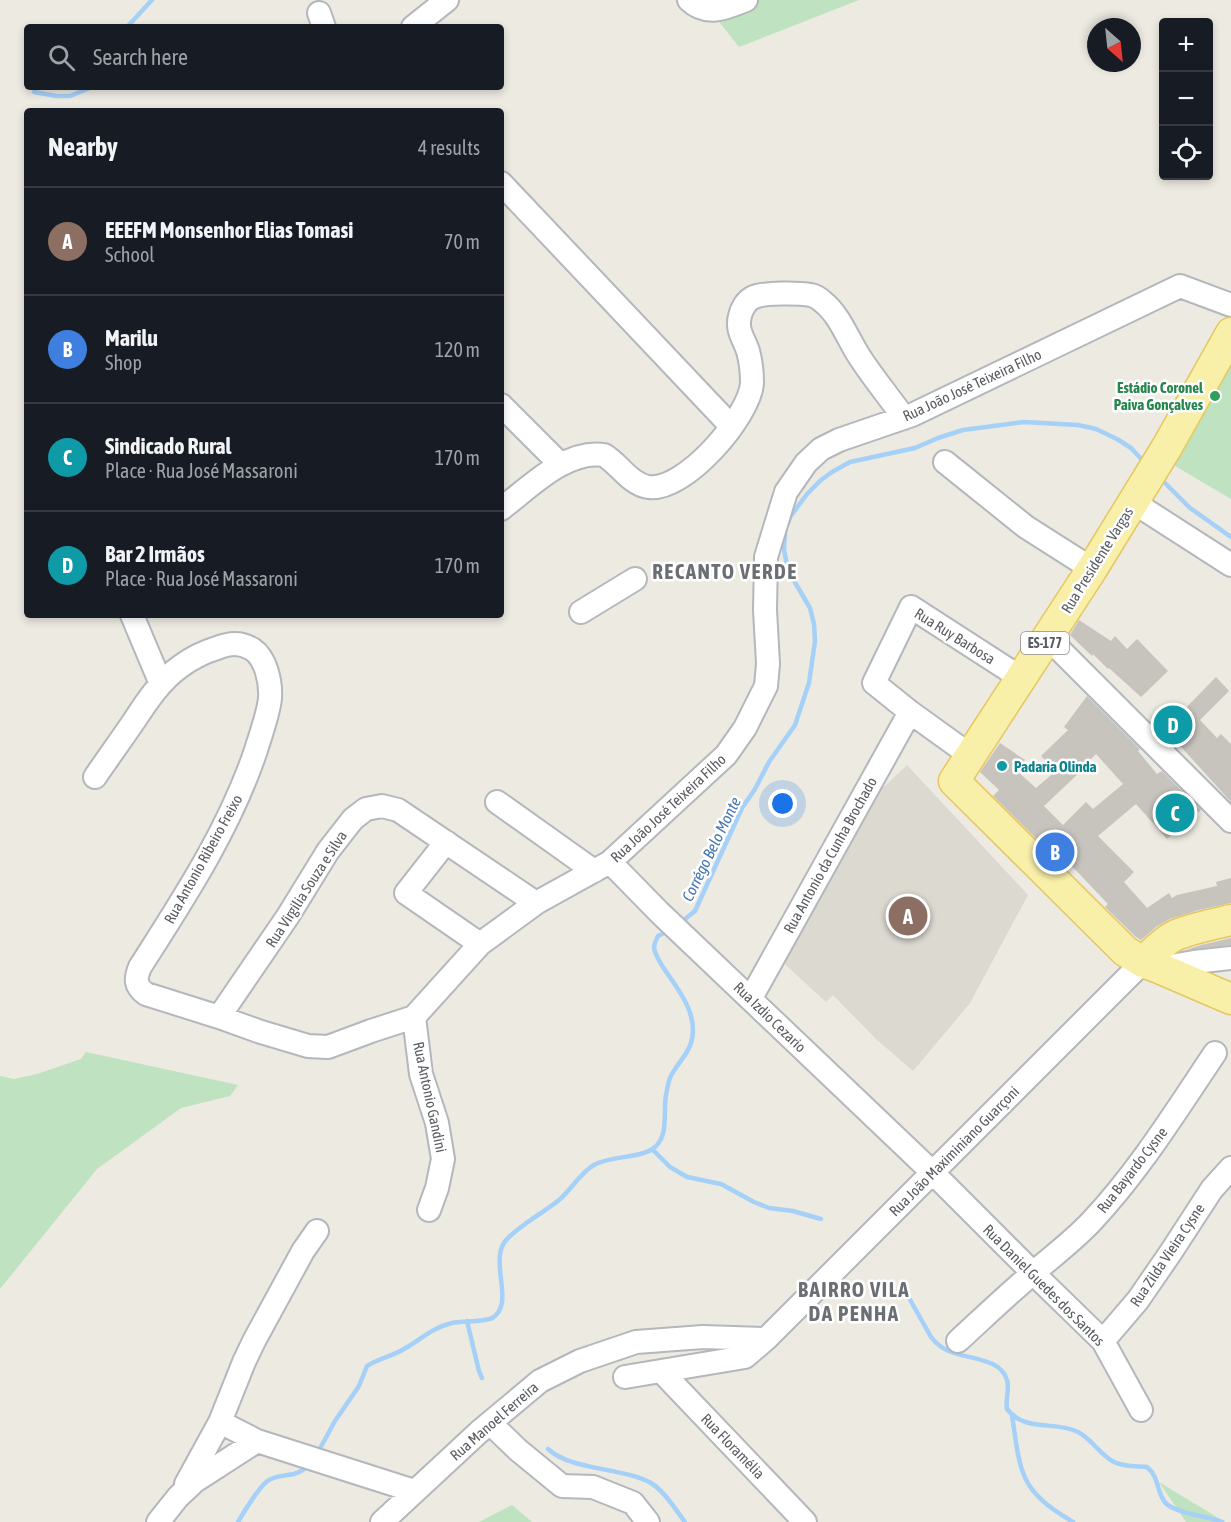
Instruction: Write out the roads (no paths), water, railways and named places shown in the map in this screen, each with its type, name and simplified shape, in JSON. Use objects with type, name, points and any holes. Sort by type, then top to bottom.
[{"type":"main road","name":"Rua Presidente Vargas","points":[[1151,965],[1125,951],[954,781],[1092,569],[1167,447],[1231,333]]},
{"type":"main road","points":[[1151,965],[1158,948],[1175,936],[1231,920]]},
{"type":"main road","name":"ES-177","points":[[1151,965],[1231,999]]},
{"type":"street","points":[[417,24],[447,0]]},
{"type":"street","points":[[690,1],[700,8],[713,10],[726,8],[746,0]]},
{"type":"street","points":[[504,186],[731,426]]},
{"type":"street","name":"Rua João José Teixeira Filho","points":[[219,1017],[308,1046],[328,1047],[414,1017],[480,944],[536,903],[602,866],[726,755],[745,728],[766,686],[768,664],[765,610],[766,557],[786,492],[806,463],[821,449],[839,440],[912,415],[1180,286],[1231,305]]},
{"type":"street","points":[[504,507],[560,464],[584,455],[604,455],[640,485],[651,487],[679,478],[701,461],[724,436],[745,406],[752,386],[750,359],[739,330],[740,316],[745,305],[753,297],[779,293],[813,295],[824,302],[836,317],[860,358],[904,418]]},
{"type":"street","points":[[504,408],[560,464]]},
{"type":"street","points":[[945,462],[1026,527],[1092,569]]},
{"type":"street","points":[[1133,502],[1231,565]]},
{"type":"street","points":[[581,612],[635,579]]},
{"type":"street","name":"Rua Ruy Barbosa","points":[[971,756],[874,683],[911,607],[1021,678]]},
{"type":"street","points":[[133,618],[161,684]]},
{"type":"street","points":[[1048,638],[1231,821]]},
{"type":"street","name":"Rua Antonio Ribeiro Freixo","points":[[95,777],[155,690],[180,666],[201,653],[241,643],[255,651],[262,660],[268,677],[270,698],[246,778],[225,825],[136,975],[140,990],[146,994],[219,1017]]},
{"type":"street","name":"Rua Antonio da Cunha Brochado","points":[[751,998],[910,712]]},
{"type":"street","name":"Rua Izdio Cezario","points":[[497,802],[602,866],[660,913],[931,1170]]},
{"type":"street","name":"Rua Virgilia Souza e Silva","points":[[219,1017],[281,926],[328,851],[353,819],[366,809],[382,806],[398,810],[536,903]]},
{"type":"street","points":[[446,842],[406,893],[480,944]]},
{"type":"street","points":[[1151,965],[1231,958]]},
{"type":"street","name":"Rua João Maximiniano Guarçoni","points":[[625,1377],[745,1357],[1151,965]]},
{"type":"street","name":"Rua Antonio Gandini","points":[[414,1017],[422,1074],[437,1123],[443,1159],[437,1188],[429,1210]]},
{"type":"street","name":"Rua Bayardo Cysne","points":[[958,1341],[1065,1247],[1090,1222],[1162,1132],[1215,1053]]},
{"type":"street","name":"Rua Zilda Vieira Cysne","points":[[1103,1341],[1138,1300],[1212,1189],[1231,1168]]},
{"type":"street","name":"Rua Daniel Guedes dos Santos","points":[[931,1170],[1103,1341],[1141,1410]]},
{"type":"street","points":[[178,1497],[220,1422],[254,1341],[303,1251],[317,1231]]},
{"type":"street","name":"Rua Manoel Ferreira","points":[[382,1522],[490,1423],[540,1382],[580,1361],[636,1342],[703,1337],[766,1339]]},
{"type":"street","name":"Rua Floramélia","points":[[661,1371],[805,1522]]},
{"type":"street","points":[[220,1422],[257,1441],[414,1491]]},
{"type":"street","points":[[490,1423],[518,1450],[562,1486],[594,1486],[633,1503],[648,1522]]},
{"type":"street","points":[[158,1522],[178,1497],[195,1481],[257,1441]]},
{"type":"waterway","points":[[130,24],[152,0]]},
{"type":"waterway","points":[[34,92],[70,96],[85,90]]},
{"type":"waterway","name":"Corrégo Belo Monte","points":[[788,523],[807,494],[821,480],[850,462],[915,448],[963,430],[1024,422],[1078,425],[1096,429],[1117,439],[1131,448],[1144,462]]},
{"type":"waterway","name":"Corrégo Belo Monte","points":[[1161,479],[1190,508],[1231,537]]},
{"type":"waterway","name":"Corrégo Belo Monte","points":[[680,923],[695,911],[742,808],[769,762],[795,725],[809,683],[815,641],[814,624],[810,608],[787,565],[784,550],[785,531]]},
{"type":"waterway","name":"Corrégo Belo Monte","points":[[317,1454],[335,1421],[359,1386],[367,1366],[400,1351],[445,1325],[492,1318],[499,1311],[502,1302],[500,1257],[502,1247],[508,1238],[559,1200],[584,1172],[594,1165],[649,1151],[659,1142],[664,1130],[669,1080],[689,1048],[693,1033],[693,1024],[687,1006],[659,961],[654,948],[658,936],[668,931]]},
{"type":"waterway","points":[[652,1149],[670,1167],[687,1177],[721,1184],[769,1208],[793,1211],[821,1219]]},
{"type":"waterway","points":[[904,1289],[931,1337],[938,1345],[950,1352],[985,1361],[1004,1373],[1008,1383],[1007,1409],[1015,1416],[1031,1424],[1078,1432],[1114,1462],[1126,1466],[1147,1467],[1154,1475],[1161,1497],[1168,1505],[1222,1522]]},
{"type":"waterway","points":[[467,1321],[482,1378]]},
{"type":"waterway","points":[[1012,1416],[1019,1461],[1029,1485],[1044,1502],[1073,1522]]},
{"type":"waterway","points":[[548,1449],[570,1461],[626,1474],[651,1483],[665,1496],[685,1522]]},
{"type":"waterway","name":"Corrégo Belo Monte","points":[[238,1522],[252,1499],[269,1480],[294,1474],[308,1465]]},
{"type":"place","name":"Estádio Coronel Paiva Gonçalves","points":[[1215,396]]},
{"type":"place","name":"Bar 2 Irmãos","points":[[1173,725]]},
{"type":"place","name":"Padaria Olinda","points":[[1002,766]]},
{"type":"place","name":"Sindicado Rural","points":[[1175,813]]},
{"type":"place","name":"Marilu","points":[[1055,852]]},
{"type":"place","name":"EEEFM Monsenhor Elias Tomasi","points":[[908,916]]},
{"type":"district","name":"RECANTO VERDE","points":[[725,571]]},
{"type":"district","name":"BAIRRO VILA DA PENHA","points":[[854,1301]]}]
